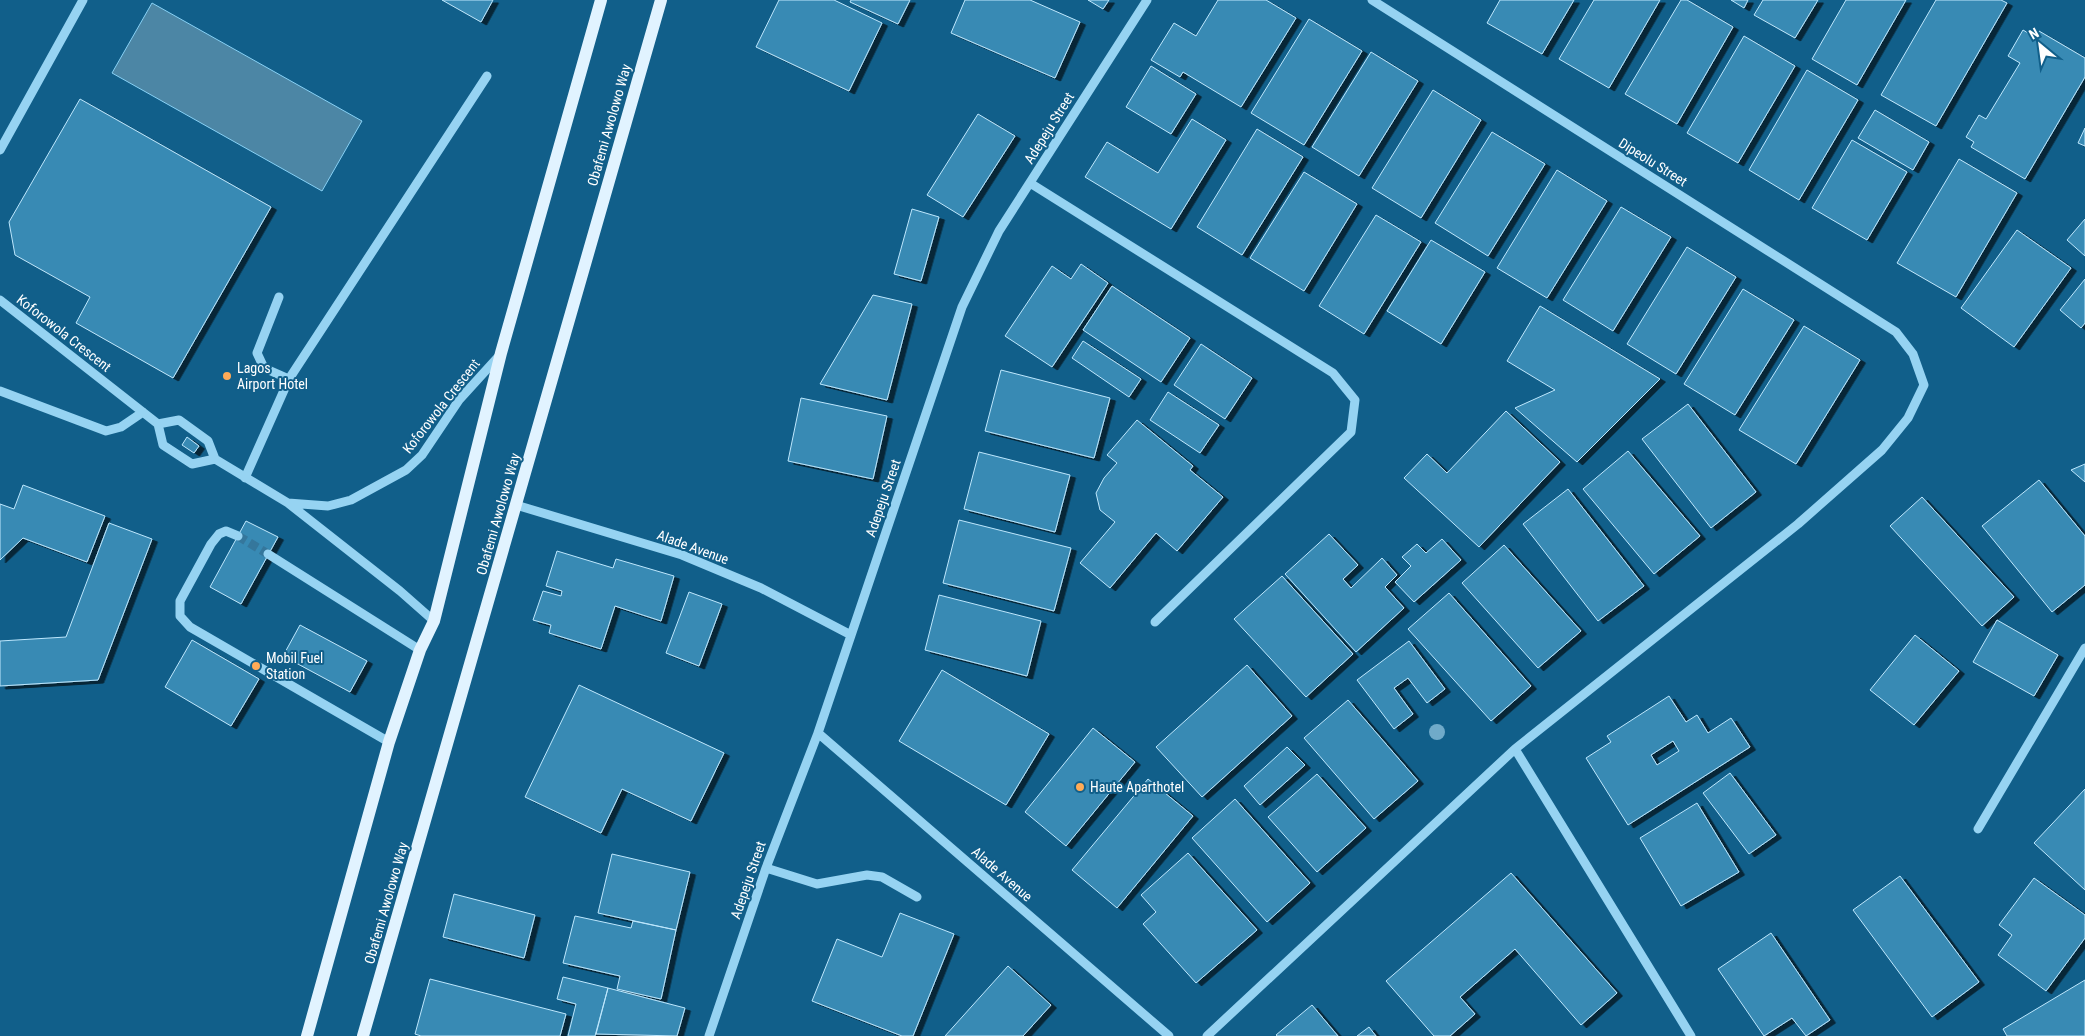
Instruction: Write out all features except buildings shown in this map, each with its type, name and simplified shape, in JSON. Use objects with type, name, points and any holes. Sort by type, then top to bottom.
[{"type":"main road","points":[[307,1036],[389,742],[420,650],[434,621],[502,353],[601,0]]},
{"type":"main road","name":"Obafemi Awolowo Way","points":[[363,1036],[661,0]]},
{"type":"street","points":[[0,150],[83,0]]},
{"type":"street","name":"Adepeju Street","points":[[709,1036],[766,868],[818,733],[962,307],[999,232],[1147,0]]},
{"type":"street","name":"Dipeolu Street","points":[[1207,1036],[1515,749],[1798,524],[1882,450],[1908,418],[1924,385],[1913,354],[1896,332],[1372,0]]},
{"type":"street","points":[[245,478],[289,379],[487,76]]},
{"type":"street","points":[[1030,183],[1333,373],[1355,400],[1351,432],[1155,622]]},
{"type":"street","points":[[279,297],[257,353],[264,368],[289,379]]},
{"type":"street","name":"Koforowola Crescent","points":[[0,300],[158,424],[179,420],[208,441],[215,459],[288,503],[400,591],[434,621]]},
{"type":"street","name":"Koforowola Crescent","points":[[288,503],[328,506],[351,500],[406,470],[422,456],[459,400],[502,353]]},
{"type":"street","points":[[0,390],[106,431],[121,428],[142,412]]},
{"type":"street","points":[[158,424],[163,445],[192,464],[215,459]]},
{"type":"street","name":"Alade Avenue","points":[[516,504],[682,555],[761,588],[851,634]]},
{"type":"street","points":[[238,536],[226,531],[219,534],[211,544],[180,601],[180,616],[190,627],[389,742]]},
{"type":"street","points":[[268,554],[420,650]]},
{"type":"street","points":[[1978,829],[2085,648]]},
{"type":"street","name":"Alade Avenue","points":[[818,733],[1169,1036]]},
{"type":"street","points":[[1515,749],[1691,1036]]},
{"type":"street","points":[[766,868],[817,884],[867,875],[882,877],[917,897]]},
{"type":"water","points":[[152,3],[362,121],[322,191],[112,73]]},
{"type":"tunnel","points":[[238,536],[268,554]]},
{"type":"place","name":"Lagos Airport Hotel","points":[[227,376]]},
{"type":"place","name":"Mobil Fuel Station","points":[[256,666]]},
{"type":"place","name":"Haute Aparthotel","points":[[1080,787]]}]
